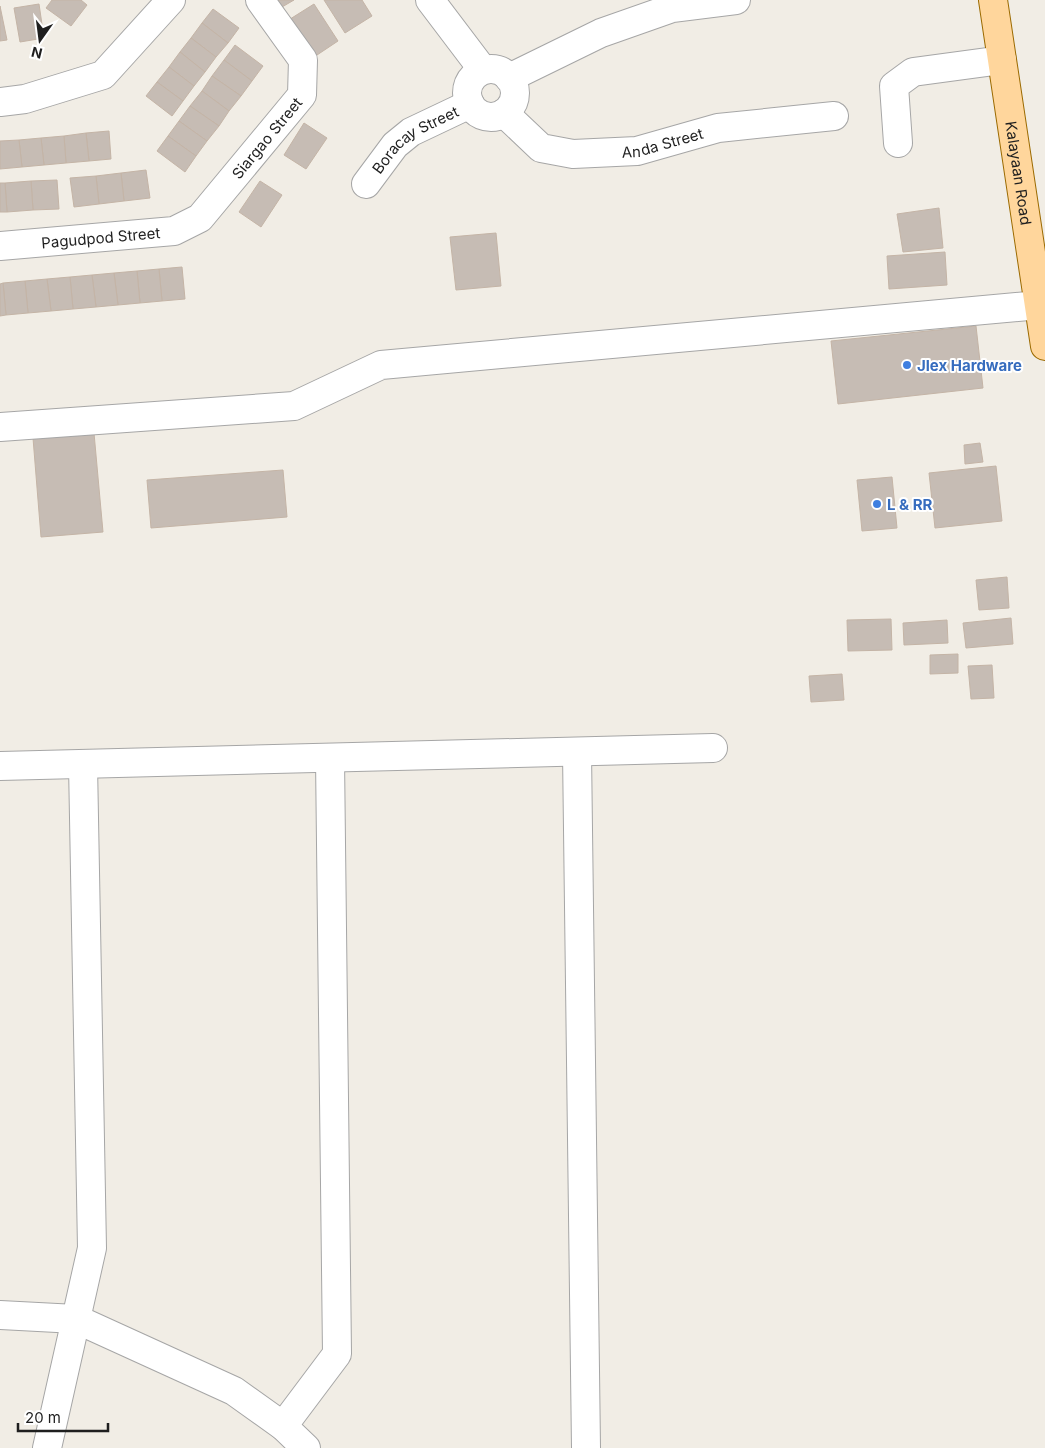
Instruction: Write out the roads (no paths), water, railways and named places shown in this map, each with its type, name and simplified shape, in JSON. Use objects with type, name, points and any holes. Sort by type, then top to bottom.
[{"type":"main road","name":"Kalayaan Road","points":[[993,0],[1045,346]]},
{"type":"street","points":[[0,102],[25,99],[103,75],[171,0]]},
{"type":"street","name":"Siargao Street","points":[[200,218],[302,94],[303,60],[260,0]]},
{"type":"street","points":[[430,0],[483,70]]},
{"type":"street","points":[[510,78],[610,30],[672,8],[736,0]]},
{"type":"street","points":[[898,143],[894,86],[901,78],[913,72],[1002,60]]},
{"type":"street","points":[[483,70],[497,70],[510,78],[515,93],[510,108],[504,113],[489,117],[474,110],[470,104],[467,88],[475,74],[483,70]]},
{"type":"street","name":"Boracay Street","points":[[366,184],[395,145],[411,132],[470,104]]},
{"type":"street","name":"Anda Street","points":[[504,113],[541,148],[572,154],[637,151],[718,128],[834,116]]},
{"type":"street","name":"Pagudpod Street","points":[[0,246],[174,231],[200,218]]},
{"type":"street","points":[[0,427],[294,406],[381,365],[1039,305]]},
{"type":"street","points":[[0,766],[713,748]]},
{"type":"street","points":[[577,752],[586,1448]]},
{"type":"street","points":[[283,1426],[337,1354],[330,758]]},
{"type":"street","points":[[47,1448],[92,1248],[83,764]]},
{"type":"street","points":[[0,1315],[76,1319],[234,1391],[283,1426],[306,1448]]},
{"type":"place","name":"Jlex Hardware","points":[[907,365]]},
{"type":"place","name":"L & RR","points":[[877,504]]}]
